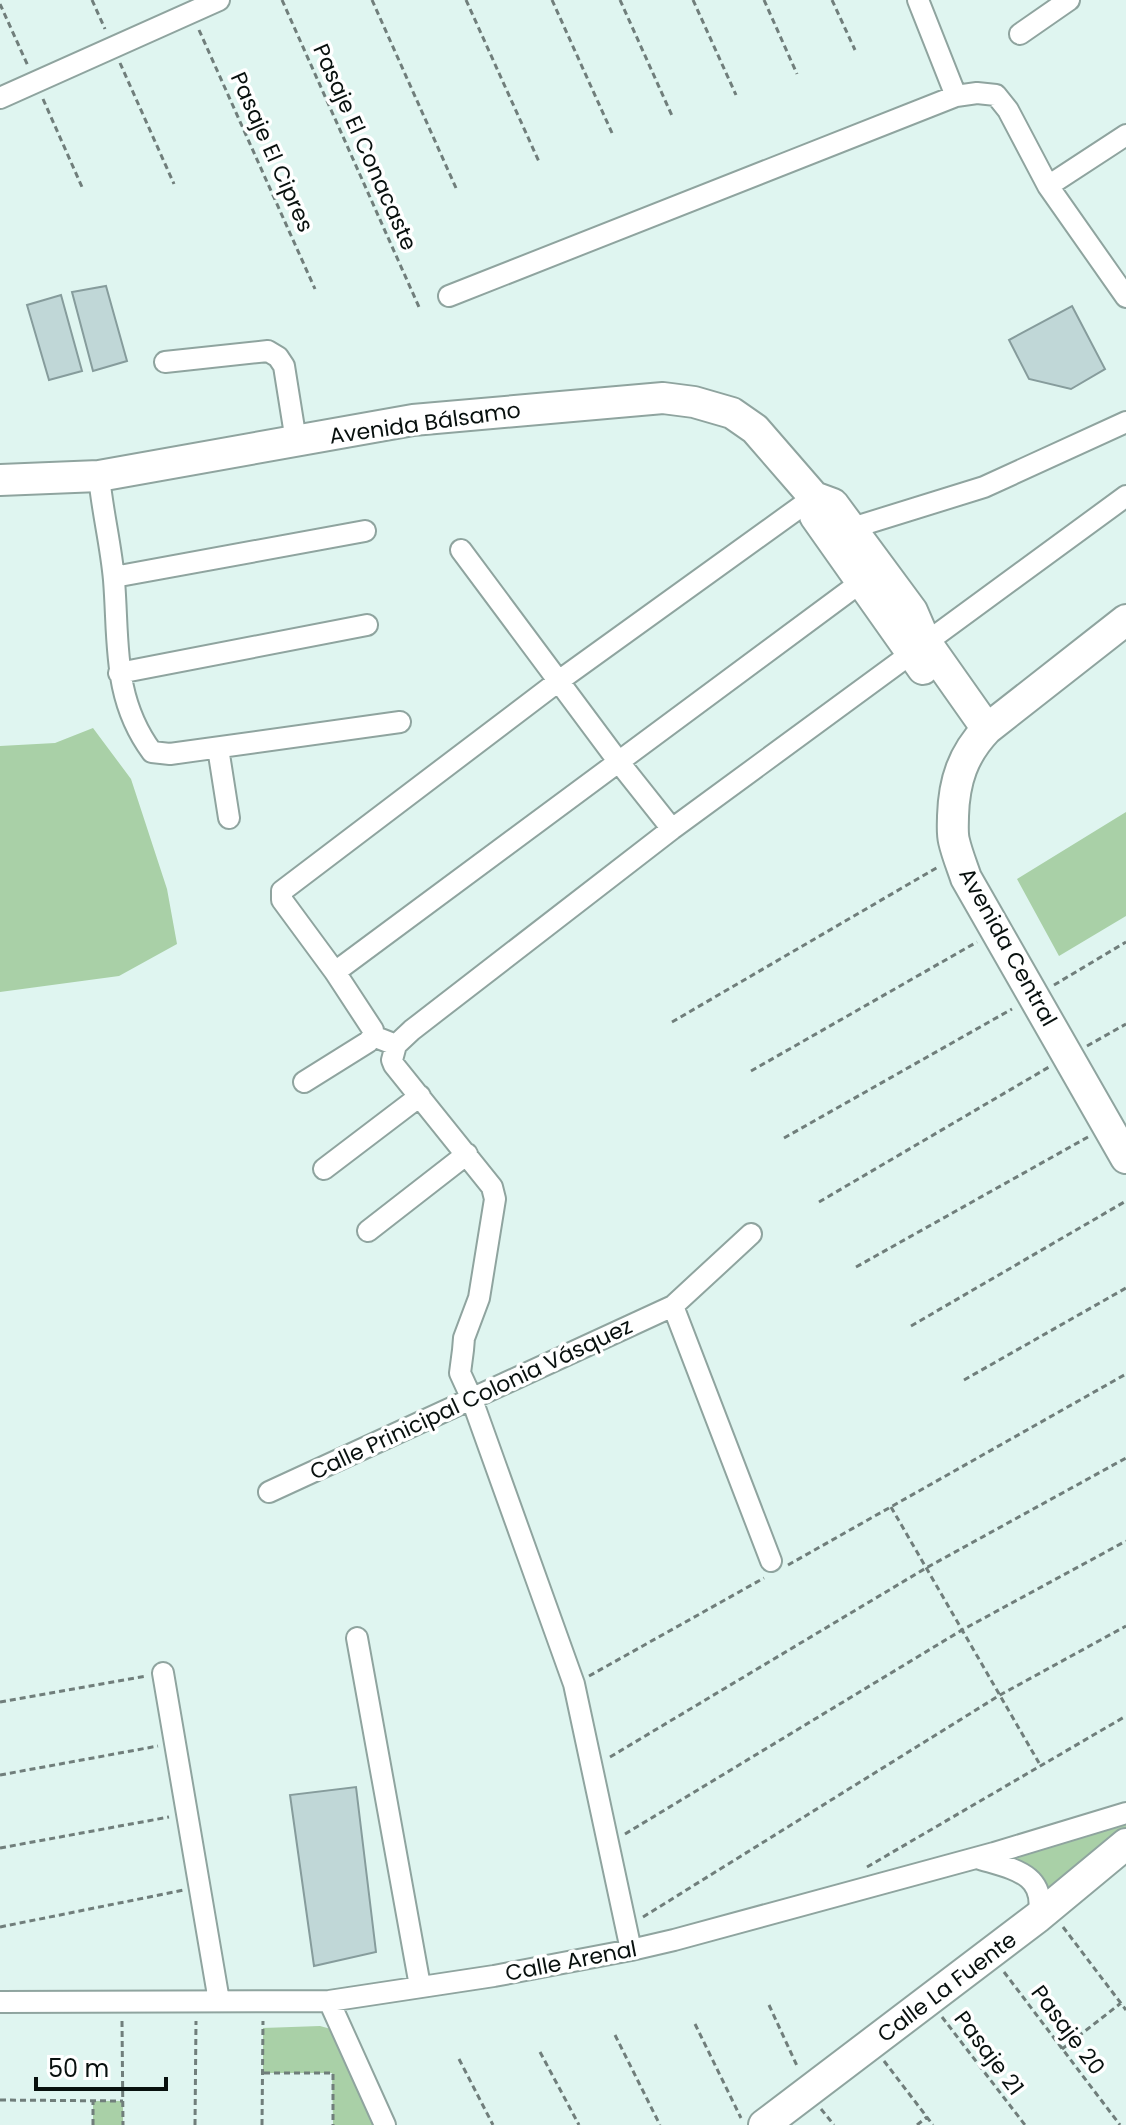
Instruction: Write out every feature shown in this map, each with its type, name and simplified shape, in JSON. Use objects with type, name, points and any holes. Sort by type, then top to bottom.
[{"type":"street","points":[[0,98],[219,0]]},
{"type":"street","points":[[918,0],[956,96]]},
{"type":"street","points":[[1020,34],[1069,0]]},
{"type":"street","points":[[449,296],[956,96],[977,93],[996,95],[1008,110],[1048,186],[1126,297]]},
{"type":"street","points":[[1048,186],[1126,135]]},
{"type":"street","points":[[165,362],[268,351],[278,357],[284,366],[296,441]]},
{"type":"street","name":"Avenida Bálsamo","points":[[0,480],[99,476],[413,420],[663,398],[694,402],[732,413],[755,429],[814,497],[833,504],[852,528],[872,574],[980,736]]},
{"type":"street","points":[[852,528],[984,487],[1126,422]]},
{"type":"street","points":[[99,476],[114,577],[123,694],[140,736],[152,752],[170,754],[400,722]]},
{"type":"street","points":[[631,1950],[574,1684],[460,1373],[464,1338],[479,1298],[495,1199],[492,1187],[392,1060],[396,1045],[672,829],[1126,496]]},
{"type":"street","points":[[304,1082],[368,1042],[373,1030],[282,900],[282,891],[560,680],[814,497]]},
{"type":"street","name":"Avenida Bálsamo","points":[[814,497],[815,516],[872,574]]},
{"type":"street","points":[[114,577],[365,531]]},
{"type":"street","points":[[461,550],[672,829]]},
{"type":"street","points":[[335,972],[872,574]]},
{"type":"street","points":[[980,736],[1126,620]]},
{"type":"street","points":[[119,673],[367,625]]},
{"type":"street","name":"Avenida Central","points":[[980,736],[965,757],[954,800],[953,839],[966,878],[1126,1158]]},
{"type":"street","points":[[218,748],[229,818]]},
{"type":"street","points":[[373,1036],[396,1045]]},
{"type":"street","points":[[324,1169],[420,1096]]},
{"type":"street","points":[[368,1231],[467,1154]]},
{"type":"street","name":"Calle Prinicipal Colonia Vásquez","points":[[269,1492],[673,1306],[751,1234]]},
{"type":"street","points":[[673,1306],[773,1568]]},
{"type":"street","points":[[357,1638],[420,1986]]},
{"type":"street","points":[[163,1673],[219,2001]]},
{"type":"street","name":"Calle Arenal","points":[[0,2002],[329,2001],[494,1976],[631,1950],[977,1858],[1126,1813]]},
{"type":"street","name":"Calle La Fuente","points":[[764,2125],[1043,1913],[1126,1844]]},
{"type":"street","points":[[977,1858],[1032,1879],[1039,1889],[1043,1913]]},
{"type":"street","points":[[329,2001],[385,2125]]},
{"type":"path","points":[[92,0],[107,34]]},
{"type":"path","name":"Pasaje El Conacaste","points":[[282,0],[419,307]]},
{"type":"path","points":[[372,0],[456,188]]},
{"type":"path","points":[[466,0],[540,164]]},
{"type":"path","points":[[552,0],[612,133]]},
{"type":"path","points":[[620,0],[673,118]]},
{"type":"path","points":[[693,0],[736,95]]},
{"type":"path","points":[[764,0],[797,74]]},
{"type":"path","points":[[832,0],[855,50]]},
{"type":"path","points":[[0,4],[29,69]]},
{"type":"path","name":"Pasaje El Cipres","points":[[199,28],[315,289]]},
{"type":"path","points":[[120,63],[174,184]]},
{"type":"path","points":[[43,98],[82,187]]},
{"type":"path","points":[[672,1022],[959,856]]},
{"type":"path","points":[[751,1071],[997,930]]},
{"type":"path","points":[[784,1138],[1126,942]]},
{"type":"path","points":[[819,1202],[1126,1024]]},
{"type":"path","points":[[856,1267],[1108,1126]]},
{"type":"path","points":[[911,1326],[1126,1201]]},
{"type":"path","points":[[964,1380],[1126,1288]]},
{"type":"path","points":[[574,1684],[773,1568],[891,1507],[1126,1374]]},
{"type":"path","points":[[591,1768],[926,1568],[1126,1458]]},
{"type":"path","points":[[891,1507],[1040,1764]]},
{"type":"path","points":[[608,1845],[962,1630],[1126,1541]]},
{"type":"path","points":[[626,1928],[1000,1695],[1126,1626]]},
{"type":"path","points":[[0,1702],[163,1673]]},
{"type":"path","points":[[867,1867],[1126,1716]]},
{"type":"path","points":[[0,1775],[175,1743]]},
{"type":"path","points":[[0,1848],[187,1814]]},
{"type":"path","points":[[0,1927],[199,1887]]},
{"type":"path","points":[[1043,1913],[1126,2010]]},
{"type":"path","name":"Pasaje 20","points":[[990,1954],[1120,2125]]},
{"type":"path","name":"Pasaje 21","points":[[929,2000],[1025,2125]]},
{"type":"path","points":[[262,2125],[263,2001]]},
{"type":"path","points":[[122,2002],[123,2125]]},
{"type":"path","points":[[195,2125],[196,2002]]},
{"type":"path","points":[[1062,2049],[1121,2003]]},
{"type":"path","points":[[769,2005],[808,2092]]},
{"type":"path","points":[[695,2024],[745,2125]]},
{"type":"path","points":[[615,2035],[660,2125]]},
{"type":"path","points":[[871,2044],[933,2125]]},
{"type":"path","points":[[540,2052],[579,2125]]},
{"type":"path","points":[[459,2059],[493,2125]]},
{"type":"path","points":[[263,2073],[333,2073],[333,2125]]},
{"type":"path","points":[[0,2100],[123,2101]]},
{"type":"path","points":[[93,2101],[93,2125]]},
{"type":"path","points":[[917,2125],[927,2117]]},
{"type":"green space","points":[[93,728],[131,779],[167,889],[177,944],[119,976],[0,992],[0,746],[55,743]]},
{"type":"green space","points":[[1126,812],[1126,916],[1059,956],[1017,879]]},
{"type":"green space","points":[[1126,1825],[1126,1840],[1049,1898],[1042,1877],[1014,1860],[1017,1856]]},
{"type":"green space","points":[[320,2026],[331,2029],[373,2125],[333,2125],[332,2073],[263,2073],[263,2028]]},
{"type":"green space","points":[[93,2101],[123,2101],[123,2125],[93,2125]]},
{"type":"building","points":[[106,286],[127,361],[93,371],[72,292]]},
{"type":"building","points":[[61,295],[82,371],[49,380],[27,305]]},
{"type":"building","points":[[1072,306],[1105,369],[1071,389],[1029,379],[1009,340]]},
{"type":"building","points":[[356,1787],[376,1952],[314,1966],[290,1795]]}]
